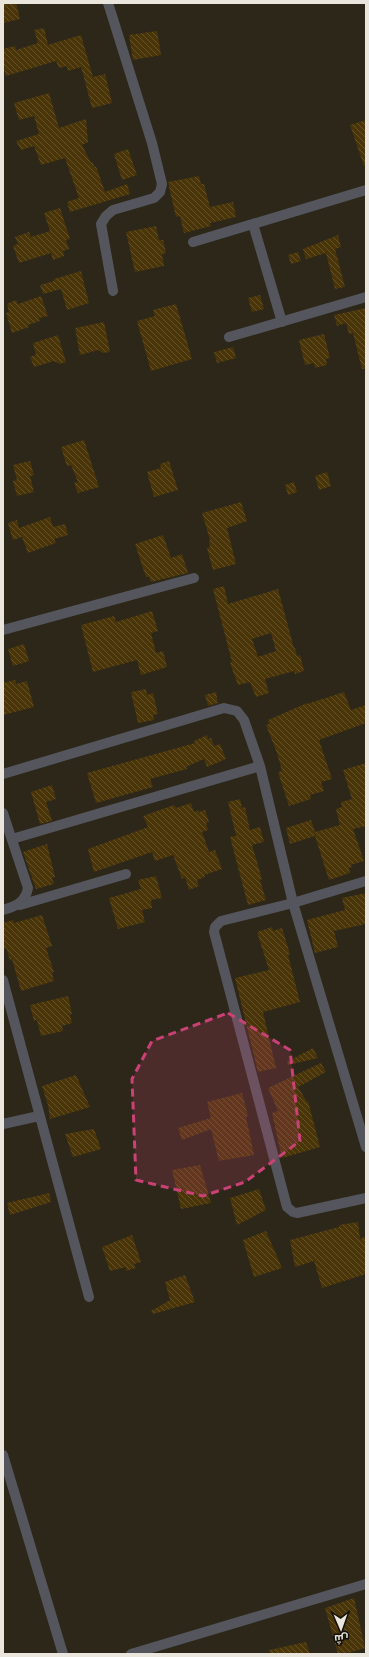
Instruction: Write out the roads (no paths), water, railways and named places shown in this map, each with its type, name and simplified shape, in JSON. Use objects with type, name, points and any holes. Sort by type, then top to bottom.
[{"type":"street","points":[[108,3],[152,143],[162,184],[160,192],[154,198],[113,210],[106,216],[101,224],[113,291]]},
{"type":"street","points":[[193,242],[366,190]]},
{"type":"street","points":[[253,224],[282,322]]},
{"type":"street","points":[[229,337],[366,297]]},
{"type":"street","points":[[3,630],[194,578]]},
{"type":"street","points":[[3,774],[224,708],[237,711],[244,720],[260,766],[294,903],[366,1147]]},
{"type":"street","points":[[12,839],[260,766]]},
{"type":"street","points":[[3,813],[28,888],[26,897],[18,906]]},
{"type":"street","points":[[3,910],[126,874]]},
{"type":"street","points":[[366,880],[294,903],[221,921],[215,927],[214,932],[287,1207],[293,1212],[297,1213],[366,1198]]},
{"type":"street","points":[[3,980],[89,1297]]},
{"type":"street","points":[[3,1124],[39,1116]]},
{"type":"street","points":[[3,1455],[63,1654]]},
{"type":"street","points":[[130,1654],[366,1584]]}]
